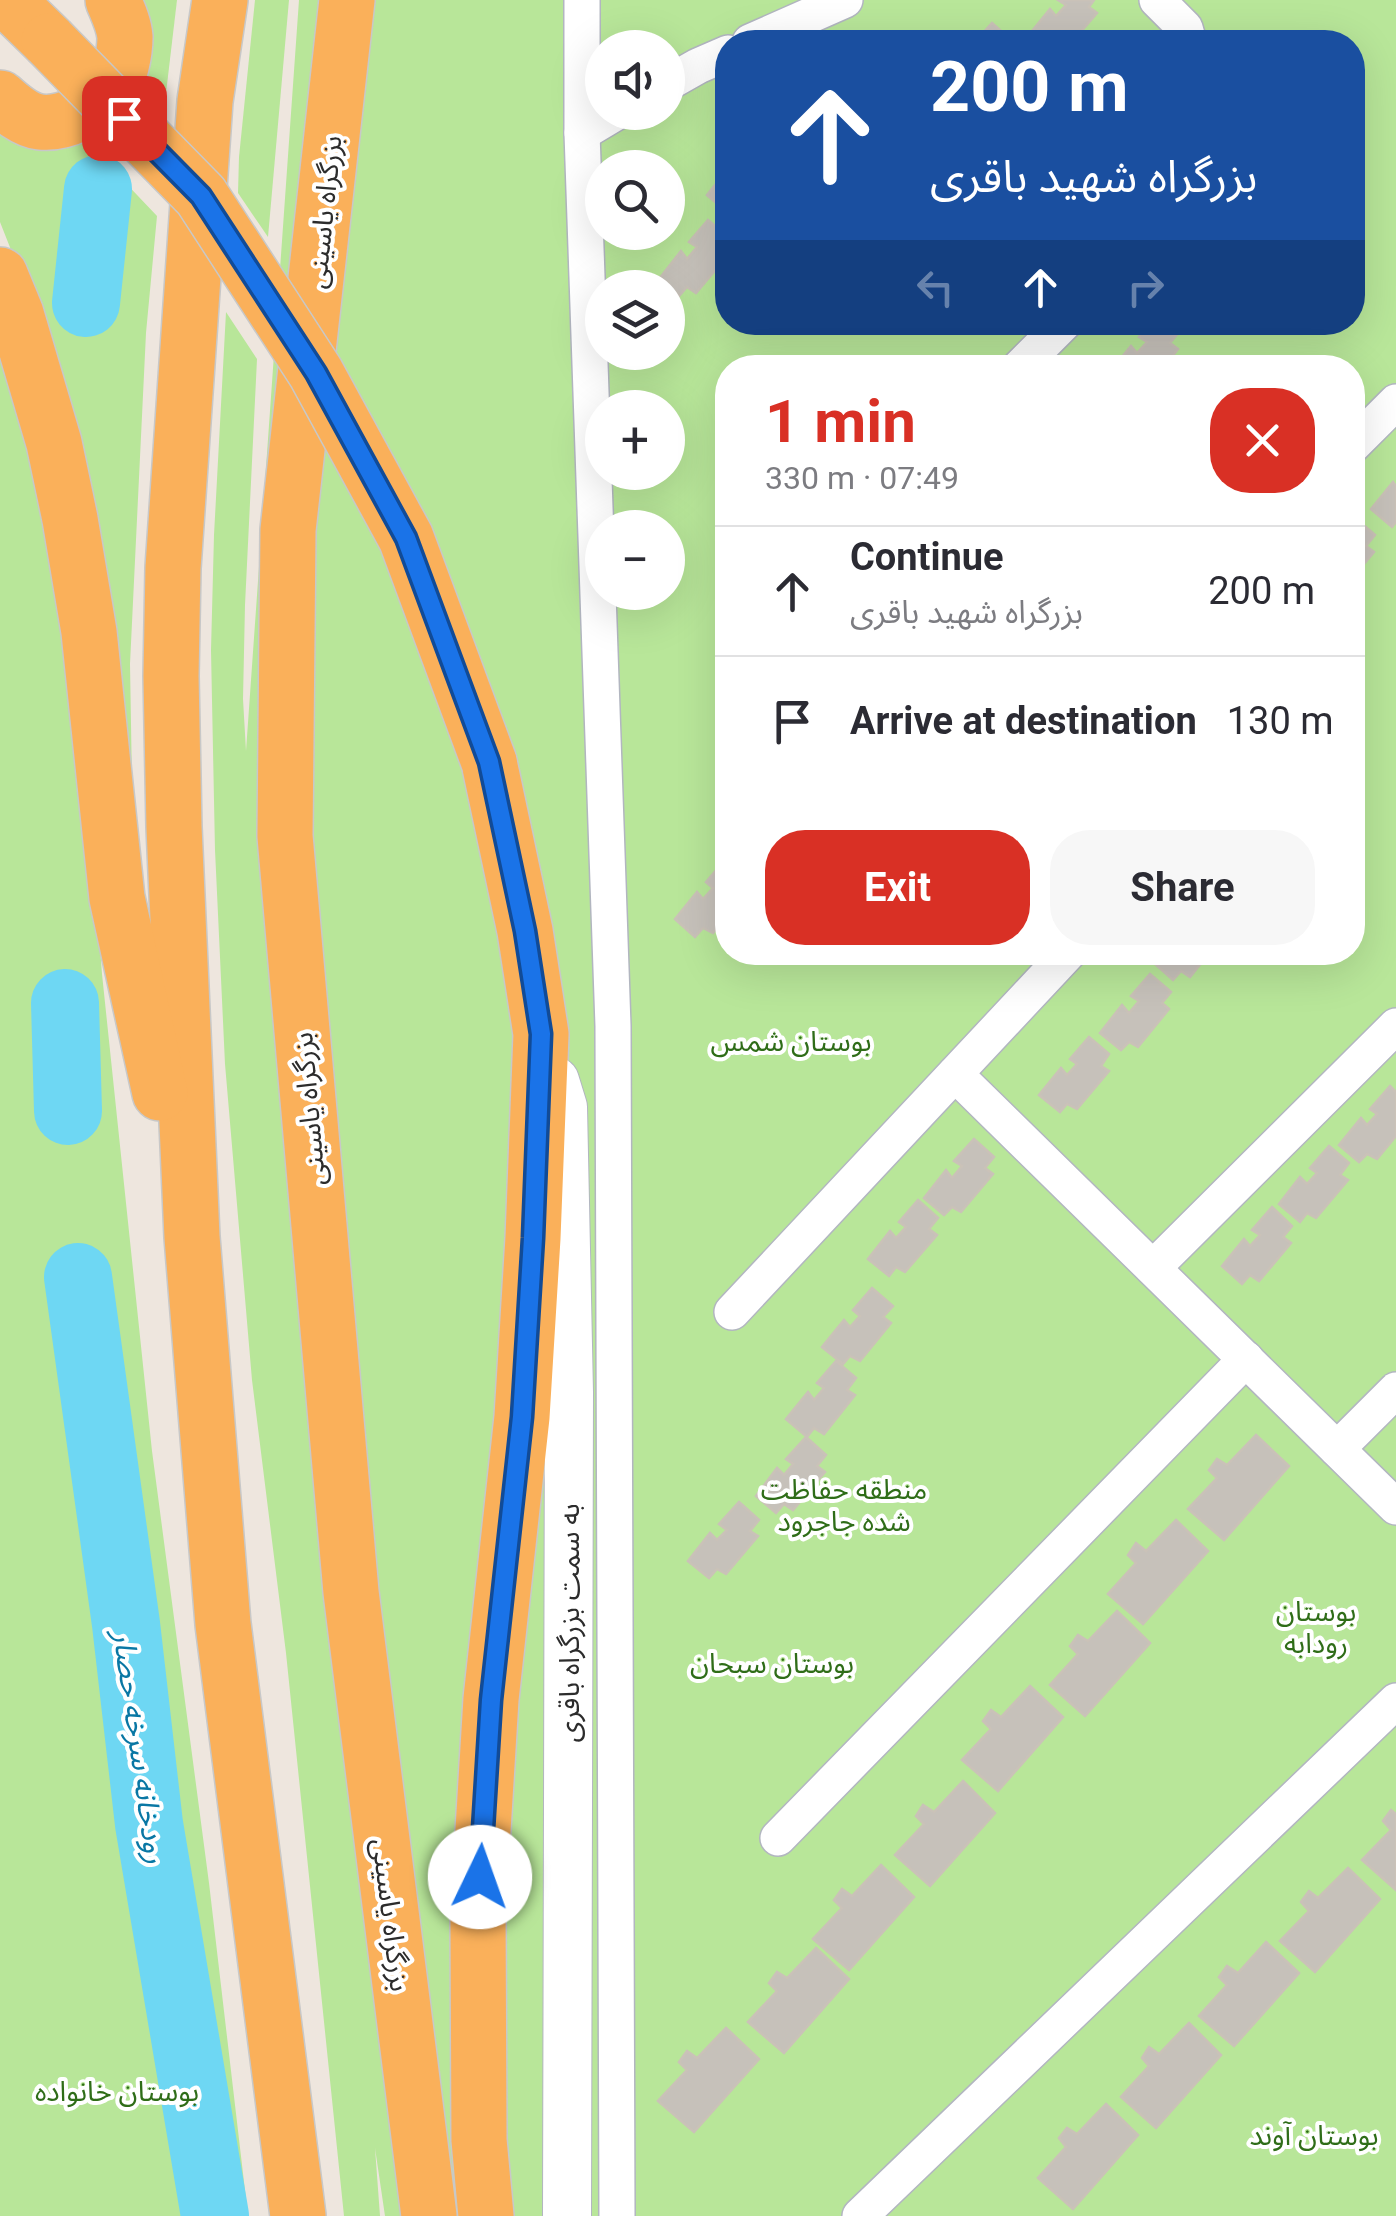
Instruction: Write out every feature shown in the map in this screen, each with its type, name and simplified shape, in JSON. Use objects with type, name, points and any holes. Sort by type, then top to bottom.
[{"type":"highway","points":[[6,0],[201,196],[316,373],[406,538],[489,762],[525,931],[541,1034],[523,1397],[491,1700],[478,1912],[480,2140],[486,2216]]},
{"type":"highway","points":[[0,98],[15,112],[40,122],[62,120],[88,109],[113,88],[124,38],[112,0]]},
{"type":"highway","points":[[220,0],[204,120],[174,568],[174,827],[192,1236],[223,1624],[298,2216]]},
{"type":"highway","name":"بزرگراه یاسینی","points":[[347,0],[288,530],[285,836],[350,1592],[429,2216]]},
{"type":"highway","points":[[0,274],[16,314],[54,443],[70,519],[89,632],[117,898],[192,1236]]},
{"type":"main road","name":"به سمت بزرگراه باقری","points":[[541,1034],[564,1108],[569,1392],[568,2216]]},
{"type":"street","points":[[582,0],[582,133],[613,1026],[617,2216]]},
{"type":"street","points":[[777,30],[845,0]]},
{"type":"street","points":[[1158,0],[1186,30]]},
{"type":"street","points":[[685,75],[715,59]]},
{"type":"street","points":[[582,133],[587,130]]},
{"type":"street","points":[[1032,355],[1052,335]]},
{"type":"street","points":[[1365,433],[1396,402]]},
{"type":"street","points":[[732,1312],[1057,965]]},
{"type":"street","points":[[1153,1268],[1396,1026]]},
{"type":"street","points":[[955,1074],[1396,1506]]},
{"type":"street","points":[[778,1838],[1246,1359]]},
{"type":"street","points":[[1337,1448],[1396,1390]]},
{"type":"street","points":[[860,2216],[1396,1702]]},
{"type":"green space","points":[[126,0],[177,0],[164,110],[127,71]]},
{"type":"green space","points":[[255,0],[289,0],[268,237],[238,193]]},
{"type":"green space","name":"منطقه حفاظت شده جاجرود","points":[[299,0],[1396,0],[1396,2216],[385,2216],[375,2148],[380,2216],[344,2216],[286,1653],[252,1380],[225,1064],[211,650],[226,312],[257,359],[245,605],[246,751]]},
{"type":"green space","points":[[0,119],[80,135],[157,216],[146,333],[130,664],[134,902],[28,293],[0,222]]},
{"type":"green space","name":"بوستان خانواده","points":[[0,328],[62,580],[152,1451],[248,2216],[0,2216]]},
{"type":"building","points":[[1058,0],[1094,0],[1089,7],[1097,13],[1082,30],[1033,30],[1050,9],[1056,16],[1066,5]]},
{"type":"building","points":[[715,185],[715,202],[707,195]]},
{"type":"building","points":[[708,220],[715,226],[715,270],[696,293],[685,289],[685,270],[666,270],[681,251],[687,259],[697,247],[689,242]]},
{"type":"building","points":[[1177,335],[1170,343],[1178,349],[1173,355],[1124,355],[1131,346],[1137,353],[1147,342],[1139,337]]},
{"type":"building","points":[[1393,482],[1396,522],[1392,527],[1371,509]]},
{"type":"building","points":[[1365,526],[1375,535],[1366,546],[1374,552],[1365,563]]},
{"type":"building","points":[[715,872],[715,931],[703,928],[695,937],[675,919],[697,892],[703,899],[713,888],[706,882]]},
{"type":"building","points":[[1156,965],[1200,965],[1190,977],[1181,971],[1173,980]]},
{"type":"building","points":[[1150,974],[1171,992],[1162,1003],[1169,1009],[1138,1047],[1129,1042],[1121,1050],[1100,1033],[1122,1005],[1129,1013],[1139,1001],[1131,996]]},
{"type":"building","points":[[1089,1037],[1109,1054],[1101,1066],[1109,1071],[1077,1109],[1067,1104],[1060,1112],[1039,1095],[1061,1068],[1067,1075],[1077,1064],[1070,1059]]},
{"type":"building","points":[[1390,1086],[1396,1092],[1396,1136],[1377,1159],[1367,1154],[1359,1162],[1339,1145],[1361,1118],[1367,1125],[1377,1114],[1370,1109]]},
{"type":"building","points":[[974,1139],[994,1157],[985,1168],[993,1174],[961,1212],[952,1207],[944,1215],[924,1198],[946,1170],[952,1178],[962,1166],[954,1161]]},
{"type":"building","points":[[1329,1146],[1349,1163],[1340,1175],[1348,1180],[1316,1218],[1307,1213],[1300,1222],[1279,1204],[1300,1177],[1307,1184],[1317,1173],[1310,1168]]},
{"type":"building","points":[[918,1200],[938,1218],[929,1229],[937,1235],[905,1272],[896,1267],[889,1276],[868,1259],[890,1231],[896,1238],[906,1227],[899,1222]]},
{"type":"building","points":[[1272,1207],[1292,1226],[1283,1237],[1291,1243],[1259,1281],[1250,1275],[1242,1284],[1222,1266],[1244,1239],[1250,1246],[1260,1235],[1252,1230]]},
{"type":"building","points":[[872,1288],[893,1306],[883,1317],[891,1323],[860,1361],[850,1356],[843,1364],[822,1347],[844,1320],[850,1327],[860,1316],[853,1310]]},
{"type":"building","points":[[836,1361],[856,1378],[847,1390],[855,1395],[824,1434],[814,1428],[807,1437],[786,1419],[808,1392],[814,1400],[824,1388],[817,1383]]},
{"type":"building","points":[[1256,1435],[1289,1466],[1224,1540],[1188,1509],[1217,1478],[1209,1470],[1217,1459],[1227,1465]]},
{"type":"building","points":[[806,1437],[826,1455],[817,1466],[825,1472],[793,1510],[784,1504],[776,1513],[756,1496],[777,1468],[784,1475],[793,1464],[786,1459]]},
{"type":"building","points":[[739,1502],[759,1520],[750,1531],[758,1536],[726,1574],[717,1569],[709,1578],[688,1561],[710,1533],[717,1540],[727,1530],[719,1524]]},
{"type":"building","points":[[1176,1520],[1208,1551],[1143,1624],[1108,1594],[1136,1563],[1128,1555],[1136,1543],[1146,1551]]},
{"type":"building","points":[[1117,1611],[1150,1643],[1085,1716],[1050,1685],[1078,1654],[1070,1646],[1078,1635],[1088,1641]]},
{"type":"building","points":[[1030,1686],[1063,1717],[998,1791],[962,1760],[991,1729],[983,1721],[991,1710],[1001,1717]]},
{"type":"building","points":[[963,1781],[995,1813],[930,1886],[895,1855],[924,1824],[916,1816],[923,1805],[934,1812]]},
{"type":"building","points":[[1391,1810],[1396,1814],[1396,1890],[1362,1860],[1391,1830],[1383,1821]]},
{"type":"building","points":[[881,1865],[914,1897],[849,1970],[813,1939],[842,1908],[834,1900],[842,1889],[852,1896]]},
{"type":"building","points":[[1348,1868],[1380,1899],[1315,1972],[1280,1941],[1309,1911],[1301,1902],[1309,1891],[1318,1898]]},
{"type":"building","points":[[1266,1942],[1299,1973],[1234,2046],[1199,2016],[1227,1985],[1219,1977],[1227,1966],[1238,1973]]},
{"type":"building","points":[[816,1948],[849,1979],[784,2053],[748,2022],[777,1991],[769,1983],[777,1972],[787,1978]]},
{"type":"building","points":[[1189,2023],[1221,2055],[1156,2128],[1121,2097],[1149,2066],[1142,2058],[1149,2047],[1159,2054]]},
{"type":"building","points":[[726,2028],[759,2059],[694,2132],[658,2101],[687,2070],[679,2062],[687,2051],[697,2058]]},
{"type":"building","points":[[1106,2104],[1138,2135],[1073,2209],[1038,2178],[1066,2147],[1059,2138],[1067,2128],[1077,2134]]},
{"type":"waterway","name":"رودخانه سرخه حصار","points":[[86,303],[98,189]]},
{"type":"waterway","name":"رودخانه سرخه حصار","points":[[65,1003],[68,1111]]},
{"type":"waterway","name":"رودخانه سرخه حصار","points":[[78,1277],[149,1824],[215,2216]]},
{"type":"route","points":[[124,118],[201,196],[316,373],[406,538],[489,762],[525,931],[541,1034],[533,1238],[522,1417],[491,1700],[480,1877]]},
{"type":"park label","name":"بوستان شمس","points":[[791,1041]]},
{"type":"park label","name":"بوستان رودابه","points":[[1316,1627]]},
{"type":"park label","name":"بوستان سبحان","points":[[772,1663]]},
{"type":"park label","name":"بوستان آوند","points":[[1314,2135]]}]
